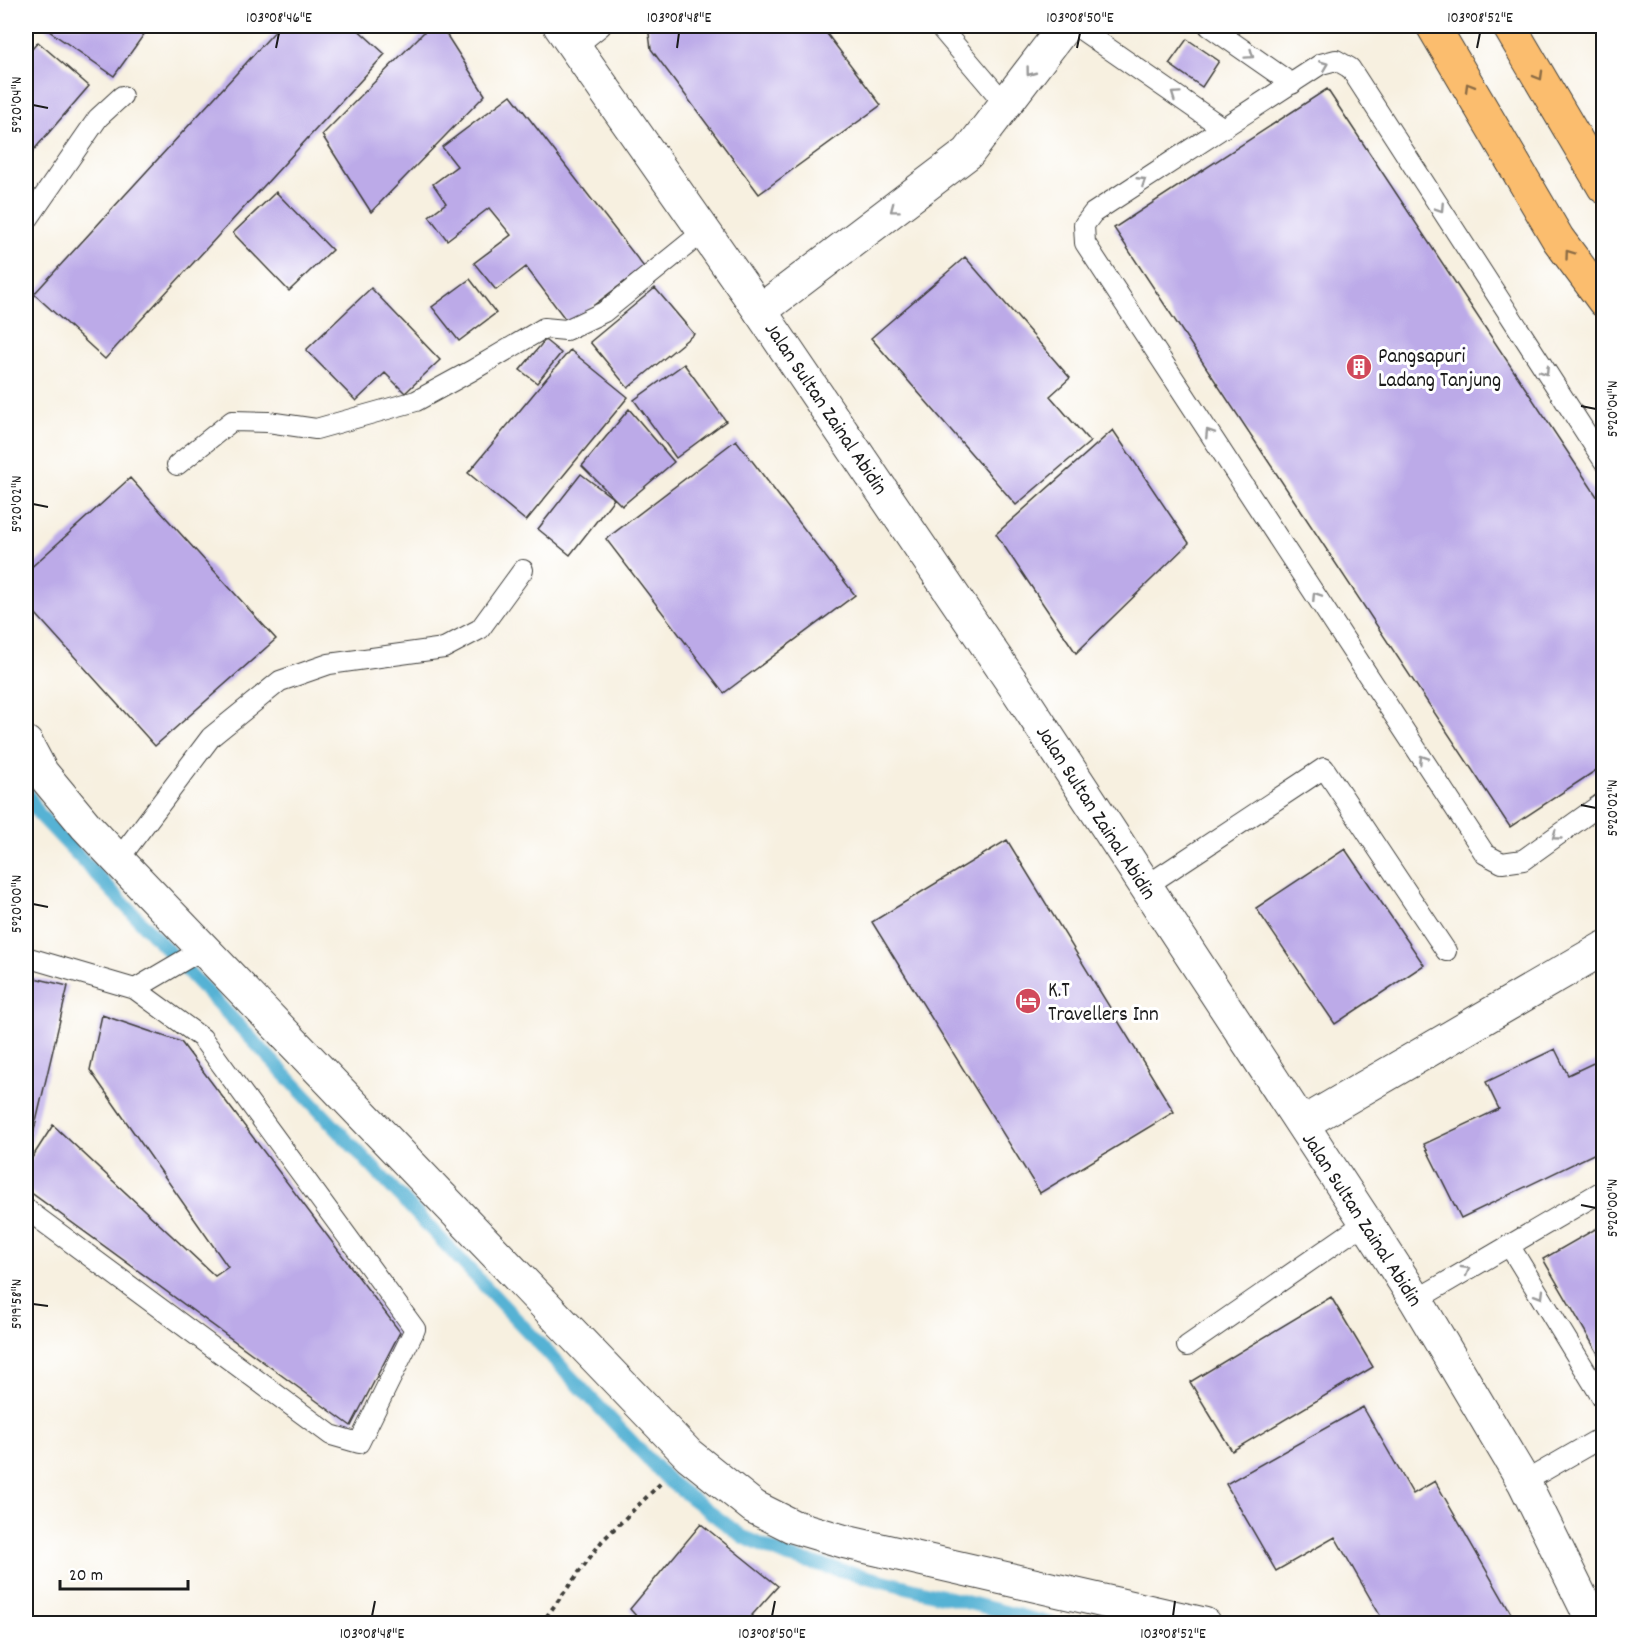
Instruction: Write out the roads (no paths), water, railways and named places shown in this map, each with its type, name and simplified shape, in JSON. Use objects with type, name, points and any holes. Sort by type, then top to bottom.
[{"type":"main road","points":[[1433,26],[1558,239],[1604,301]]},
{"type":"main road","points":[[1509,26],[1604,187]]},
{"type":"street","points":[[760,311],[968,153],[1065,26]]},
{"type":"street","name":"Jalan Sultan Zainal Abidin","points":[[568,36],[760,311],[1013,684],[1366,1222],[1416,1300],[1524,1482],[1594,1623]]},
{"type":"street","points":[[26,742],[42,773],[118,860],[187,958],[689,1455],[754,1507],[792,1526],[846,1542],[1204,1623]]},
{"type":"street","points":[[1302,1124],[1604,948]]},
{"type":"lane","points":[[568,36],[601,26]]},
{"type":"lane","points":[[939,26],[1005,104]]},
{"type":"lane","points":[[1076,26],[1223,128]]},
{"type":"lane","points":[[1209,26],[1292,84]]},
{"type":"lane","points":[[1604,461],[1350,69],[1336,60],[1321,64],[1093,213],[1084,225],[1085,243],[1485,854],[1502,863],[1523,860],[1604,802]]},
{"type":"lane","points":[[26,222],[98,118],[122,96]]},
{"type":"lane","points":[[177,465],[232,421],[268,422],[316,429],[416,401],[544,328],[566,330],[604,312],[704,231]]},
{"type":"lane","points":[[118,860],[211,737],[280,681],[328,664],[444,648],[480,629],[523,570]]},
{"type":"lane","points":[[1146,886],[1324,768],[1446,951]]},
{"type":"lane","points":[[26,957],[135,989],[202,1038],[415,1329],[359,1443],[332,1435],[26,1209]]},
{"type":"lane","points":[[135,989],[187,958]]},
{"type":"lane","points":[[1416,1300],[1604,1190]]},
{"type":"lane","points":[[1187,1346],[1366,1222]]},
{"type":"lane","points":[[1509,1245],[1604,1401]]},
{"type":"lane","points":[[1524,1482],[1604,1436]]},
{"type":"waterway","points":[[26,791],[39,814],[670,1482],[743,1537],[789,1557],[1052,1624]]},
{"type":"place","name":"Pangsapuri Ladang Tanjung","points":[[1359,367]]},
{"type":"place","name":"K.T Travellers Inn","points":[[1028,1001]]}]
